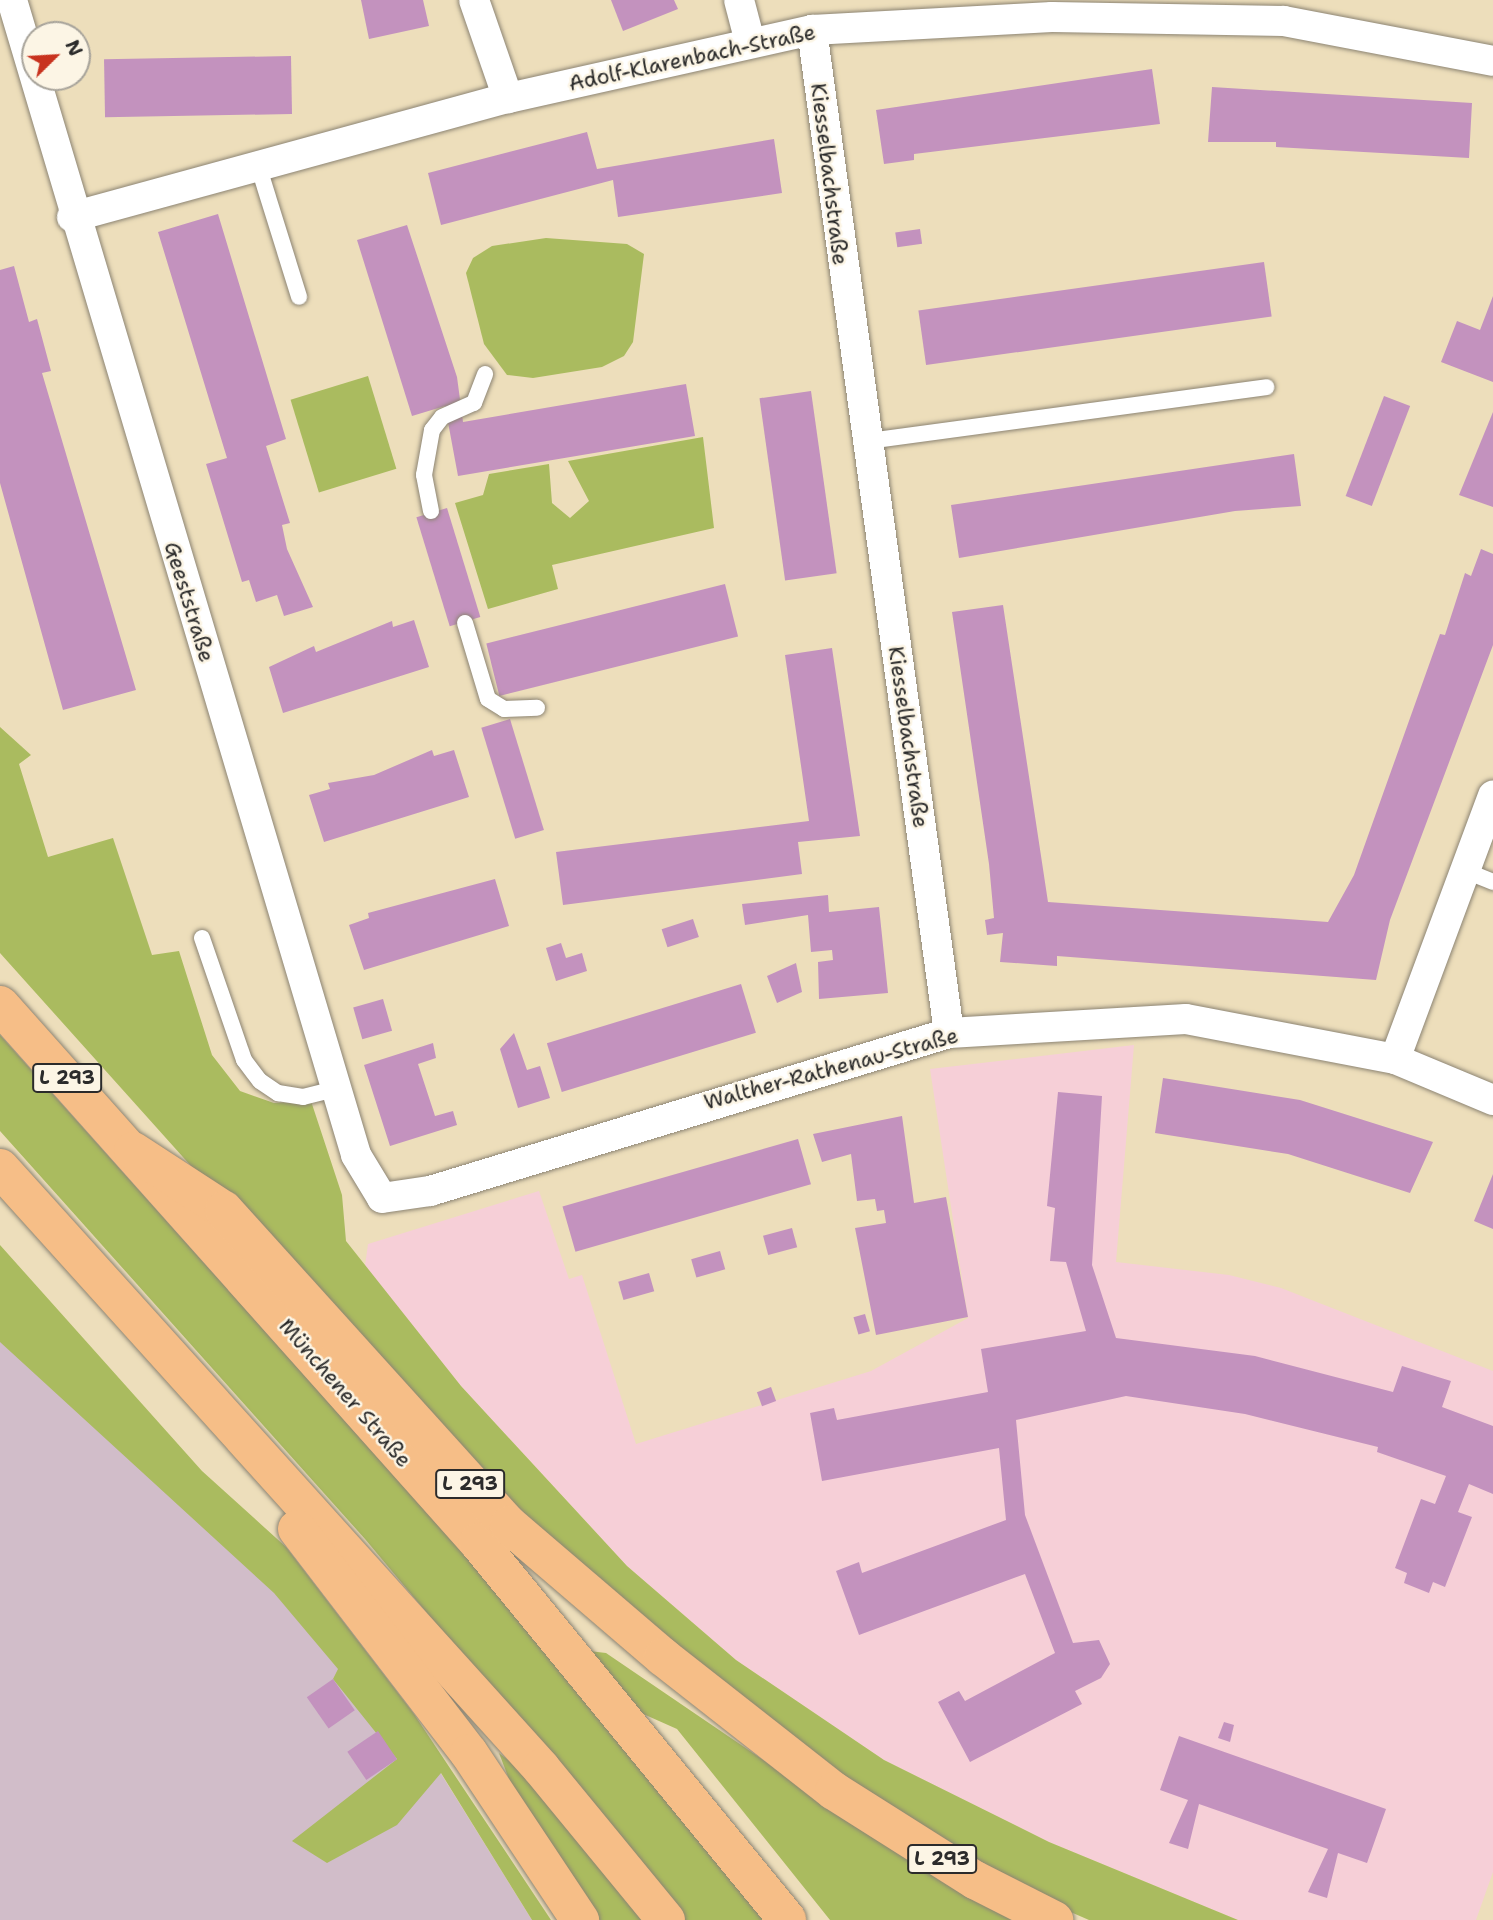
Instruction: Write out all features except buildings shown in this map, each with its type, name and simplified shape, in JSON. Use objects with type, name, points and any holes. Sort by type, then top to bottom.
[{"type":"highway","name":"Münchener Straße","points":[[0,1005],[133,1151],[478,1542],[787,1920]]},
{"type":"highway","name":"L 293","points":[[133,1151],[224,1210],[509,1525],[663,1657],[834,1791],[975,1880],[1054,1920]]},
{"type":"highway","points":[[0,1168],[541,1769],[666,1920]]},
{"type":"highway","points":[[292,1492],[298,1533],[469,1753],[580,1920]]},
{"type":"street","name":"Geeststraße","points":[[12,0],[72,217],[356,1155],[382,1198]]},
{"type":"street","points":[[474,0],[509,98]]},
{"type":"street","points":[[739,0],[750,42]]},
{"type":"street","name":"Adolf-Klarenbach-Straße","points":[[72,217],[509,98],[811,30],[1052,17],[1284,21],[1493,61]]},
{"type":"street","name":"Kiesselbachstraße","points":[[811,30],[949,1033]]},
{"type":"street","points":[[1395,1059],[1493,796]]},
{"type":"street","name":"Walther-Rathenau-Straße","points":[[382,1198],[417,1194],[949,1033],[1186,1019],[1395,1059],[1493,1100]]},
{"type":"lane","points":[[258,166],[299,297]]},
{"type":"lane","points":[[431,511],[425,475],[432,429],[442,417],[474,403],[485,374]]},
{"type":"lane","points":[[868,441],[1266,387]]},
{"type":"lane","points":[[465,623],[488,699],[504,709],[537,708]]},
{"type":"lane","points":[[1466,871],[1493,882]]},
{"type":"lane","points":[[202,938],[244,1060],[260,1081],[278,1093],[303,1097],[336,1089]]},
{"type":"shaded area","points":[[1134,1045],[1116,1262],[1229,1275],[1281,1288],[1493,1371],[1493,1872],[1476,1920],[1238,1920],[1049,1842],[884,1760],[736,1660],[627,1566],[461,1386],[365,1266],[368,1244],[539,1191],[569,1279],[582,1275],[636,1444],[871,1371],[968,1318],[930,1069]]},
{"type":"shaded area","points":[[0,1325],[312,1615],[440,1772],[532,1920],[0,1920]]},
{"type":"green space","points":[[546,238],[627,244],[644,254],[633,342],[624,356],[602,367],[533,378],[507,375],[484,344],[466,273],[473,258],[492,246]]},
{"type":"green space","points":[[368,376],[396,469],[319,492],[291,400]]},
{"type":"green space","points":[[703,437],[714,528],[552,565],[558,589],[488,609],[455,503],[483,495],[489,474],[549,464],[552,503],[570,518],[589,501],[568,461]]},
{"type":"green space","points":[[0,727],[31,755],[19,764],[48,857],[113,838],[152,955],[179,951],[212,1055],[240,1091],[274,1103],[311,1101],[342,1195],[346,1241],[461,1386],[627,1566],[736,1660],[884,1760],[1049,1842],[1238,1920],[1089,1920],[1066,1910],[871,1801],[645,1633],[322,1312],[0,953]]},
{"type":"green space","points":[[0,1035],[527,1624],[766,1920],[684,1920],[365,1539],[0,1131]]},
{"type":"green space","points":[[0,1245],[202,1471],[286,1547],[414,1714],[551,1920],[532,1920],[441,1773],[397,1825],[327,1863],[292,1841],[397,1759],[333,1679],[338,1669],[274,1593],[0,1342]]},
{"type":"green space","points":[[589,1651],[606,1653],[822,1800],[1029,1920],[830,1920],[677,1729],[641,1713]]},
{"type":"green space","points":[[499,1753],[516,1766],[644,1920],[599,1920],[512,1787]]}]
